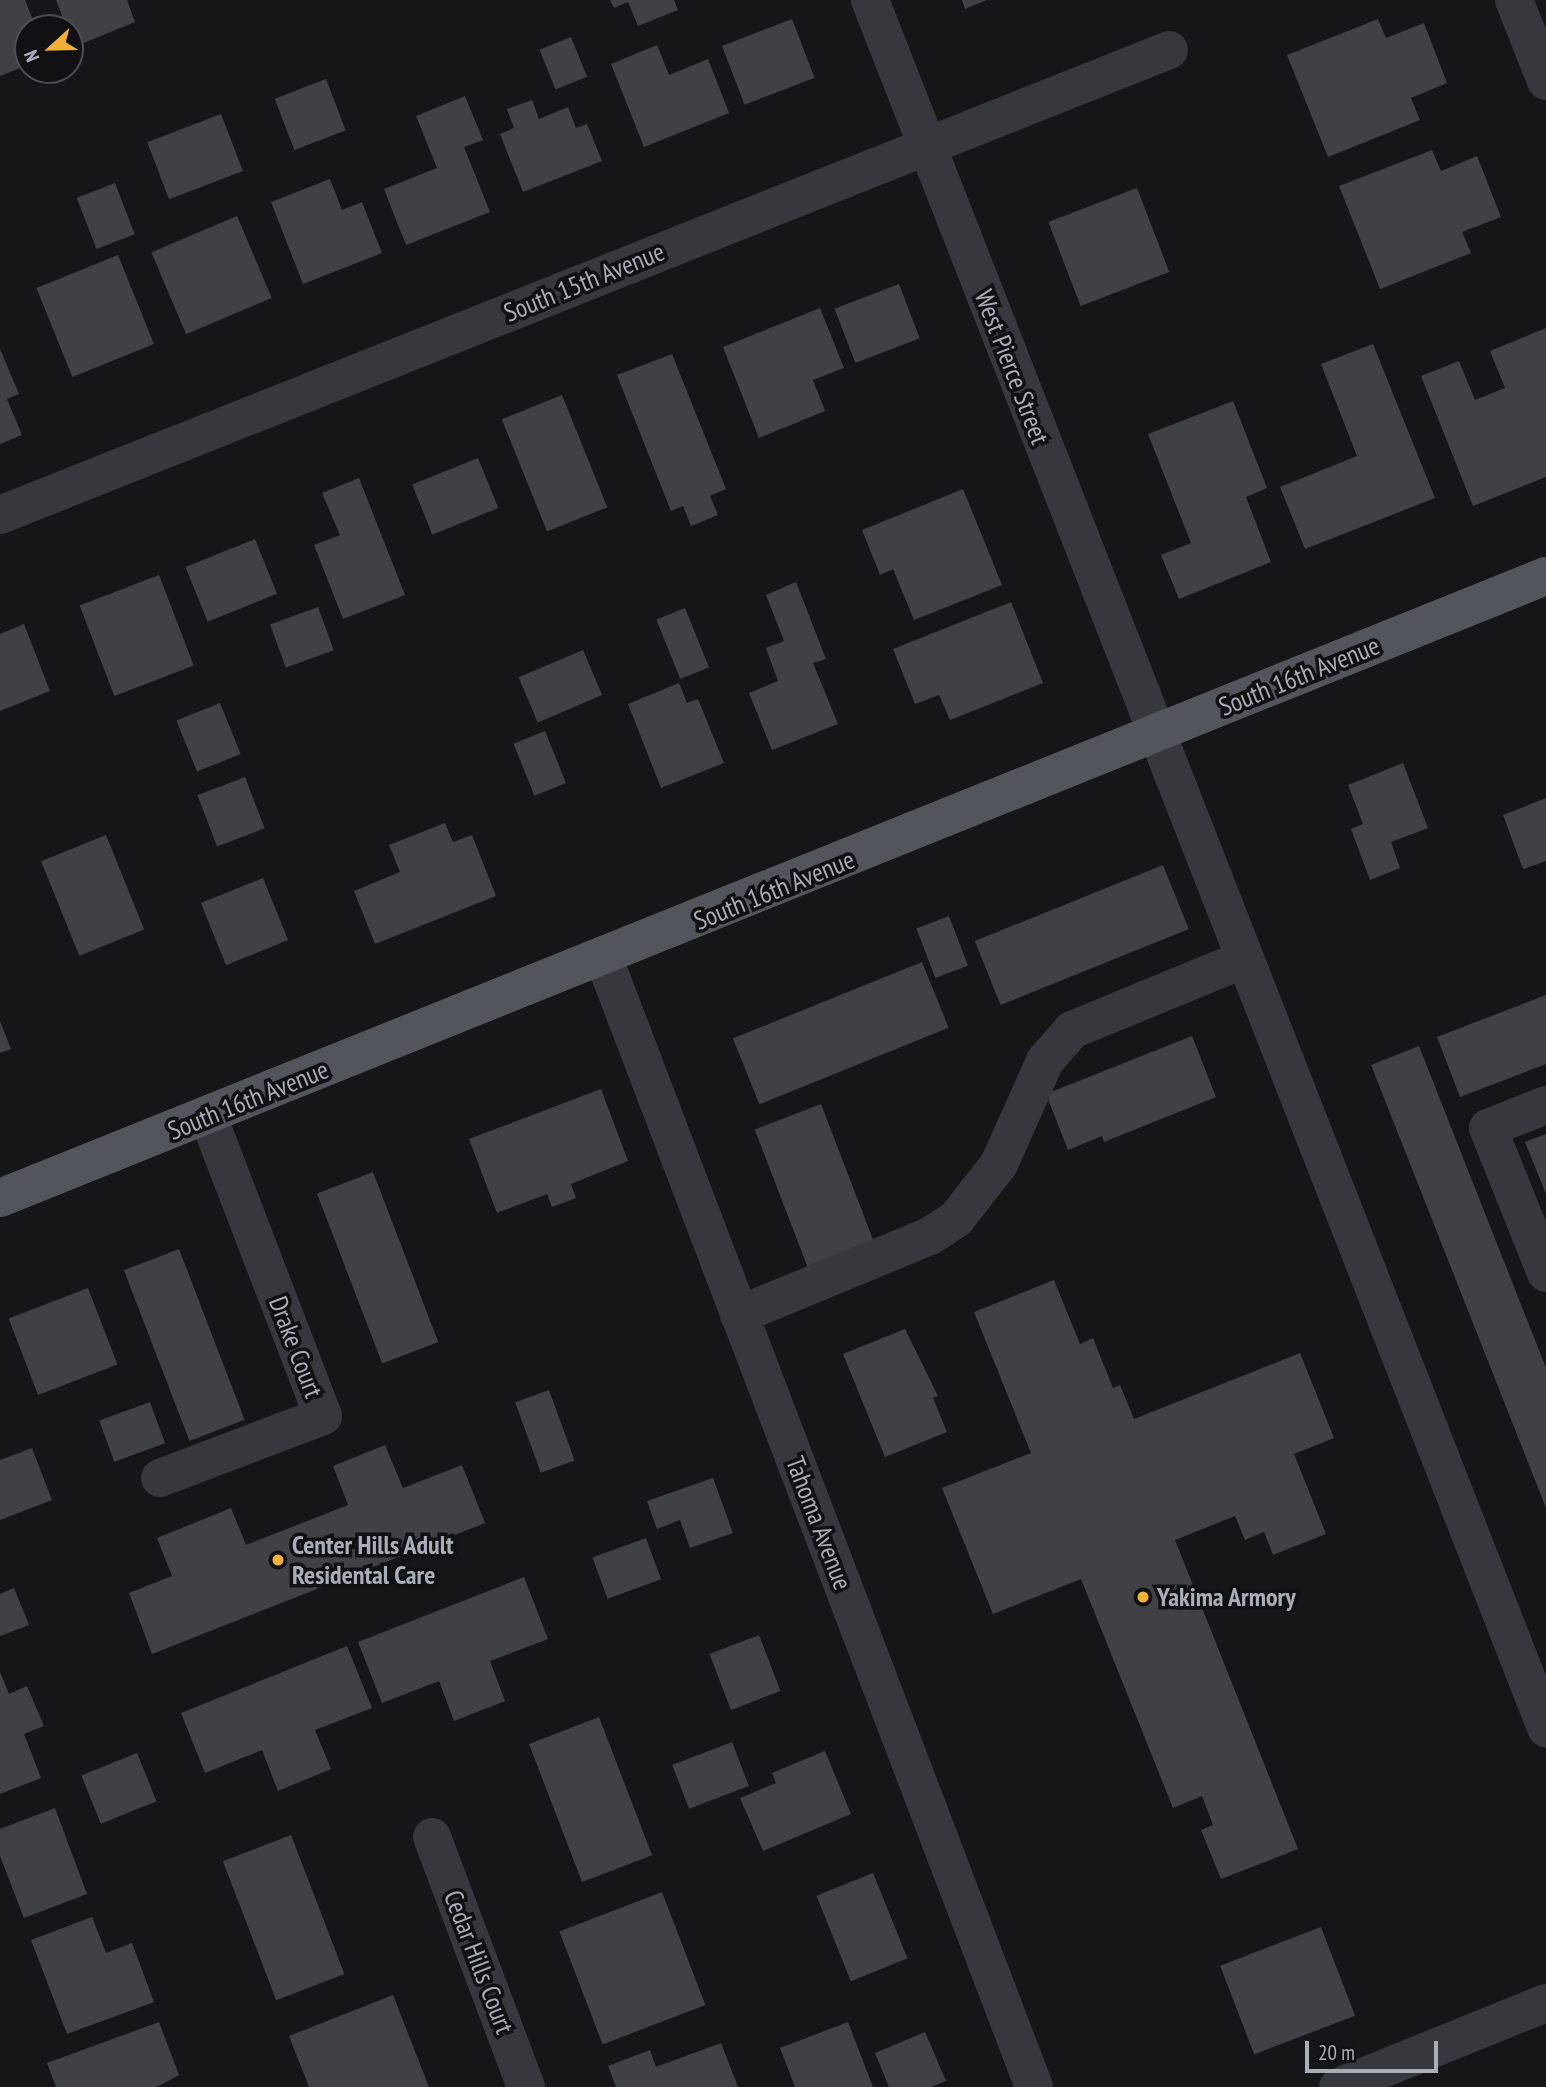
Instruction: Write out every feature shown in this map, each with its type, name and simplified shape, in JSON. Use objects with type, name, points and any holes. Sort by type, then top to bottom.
[{"type":"main road","name":"South 16th Avenue","points":[[0,1198],[604,959],[1546,576]]},
{"type":"street","name":"West Pierce Street","points":[[870,0],[1546,1728]]},
{"type":"street","points":[[1514,0],[1546,81]]},
{"type":"street","name":"South 15th Avenue","points":[[0,515],[1169,50]]},
{"type":"street","name":"Tahoma Avenue","points":[[604,959],[1034,2087]]},
{"type":"street","points":[[740,1315],[930,1236],[956,1220],[992,1175],[1045,1061],[1072,1030],[1244,959]]},
{"type":"street","points":[[1546,1105],[1488,1128],[1546,1273]]},
{"type":"street","name":"Drake Court","points":[[160,1478],[323,1416],[208,1116]]},
{"type":"street","name":"Cedar Hills Court","points":[[432,1837],[526,2087]]},
{"type":"street","points":[[1338,2087],[1546,2003]]},
{"type":"building","points":[[0,0],[25,0],[30,14],[14,14],[14,70],[0,76]]},
{"type":"building","points":[[56,0],[127,0],[135,22],[84,43],[84,14],[61,14]]},
{"type":"building","points":[[610,0],[674,0],[678,10],[638,26],[628,2],[614,8]]},
{"type":"building","points":[[962,0],[987,0],[965,9]]},
{"type":"building","points":[[792,19],[815,78],[745,105],[722,46]]},
{"type":"building","points":[[1378,19],[1386,38],[1424,23],[1447,83],[1411,98],[1420,120],[1328,157],[1287,55]]},
{"type":"building","points":[[571,37],[587,77],[556,90],[539,50]]},
{"type":"building","points":[[657,45],[669,75],[708,59],[729,113],[644,147],[611,64]]},
{"type":"building","points":[[326,79],[346,130],[294,150],[275,99]]},
{"type":"building","points":[[465,96],[483,140],[464,147],[490,212],[406,245],[384,189],[437,168],[416,116]]},
{"type":"building","points":[[532,100],[539,119],[568,107],[576,128],[587,124],[602,161],[523,192],[500,134],[514,128],[507,109]]},
{"type":"building","points":[[221,114],[243,171],[169,199],[147,142]]},
{"type":"building","points":[[1432,150],[1441,171],[1477,156],[1501,217],[1462,232],[1471,253],[1380,289],[1339,186]]},
{"type":"building","points":[[330,179],[342,210],[362,202],[382,253],[303,284],[271,202]]},
{"type":"building","points":[[115,183],[135,234],[96,249],[77,198]]},
{"type":"building","points":[[1137,188],[1169,272],[1081,306],[1048,222]]},
{"type":"building","points":[[237,216],[272,298],[186,334],[151,252]]},
{"type":"building","points":[[118,255],[154,344],[72,377],[36,288]]},
{"type":"building","points":[[899,284],[920,338],[855,363],[835,309]]},
{"type":"building","points":[[820,308],[844,368],[813,380],[825,411],[759,438],[723,347]]},
{"type":"building","points":[[1546,328],[1546,477],[1473,506],[1421,376],[1459,361],[1475,400],[1505,388],[1490,351]]},
{"type":"building","points":[[1373,344],[1435,498],[1305,549],[1280,487],[1357,456],[1321,364]]},
{"type":"building","points":[[0,349],[19,394],[7,399],[22,435],[0,444]]},
{"type":"building","points":[[672,354],[726,489],[710,496],[718,515],[691,526],[683,506],[671,511],[617,375]]},
{"type":"building","points":[[562,395],[607,507],[547,532],[502,419]]},
{"type":"building","points":[[1233,401],[1267,488],[1246,497],[1271,562],[1179,599],[1161,555],[1191,543],[1148,434]]},
{"type":"building","points":[[478,458],[498,508],[432,535],[412,485]]},
{"type":"building","points":[[359,478],[405,595],[343,619],[314,545],[340,535],[322,493]]},
{"type":"building","points":[[963,489],[1002,585],[914,620],[893,569],[880,575],[862,530]]},
{"type":"building","points":[[255,539],[277,594],[208,622],[185,567]]},
{"type":"building","points":[[159,575],[194,666],[114,696],[80,605]]},
{"type":"building","points":[[796,582],[826,659],[813,663],[838,724],[772,750],[749,693],[778,681],[766,648],[784,641],[766,595]]},
{"type":"building","points":[[1011,602],[1043,683],[950,720],[939,695],[915,704],[893,649]]},
{"type":"building","points":[[318,607],[334,650],[286,668],[270,624]]},
{"type":"building","points":[[685,608],[709,667],[680,679],[656,620]]},
{"type":"building","points":[[24,624],[50,691],[0,711],[0,634]]},
{"type":"building","points":[[583,650],[602,695],[538,722],[519,677]]},
{"type":"building","points":[[679,683],[687,703],[698,699],[724,763],[661,788],[628,704]]},
{"type":"building","points":[[220,703],[241,754],[197,772],[176,721]]},
{"type":"building","points":[[545,731],[566,783],[534,796],[513,744]]},
{"type":"building","points":[[1403,763],[1428,828],[1391,842],[1400,868],[1370,880],[1351,829],[1363,824],[1348,785]]},
{"type":"building","points":[[245,777],[265,828],[217,847],[197,795]]},
{"type":"building","points":[[1546,798],[1546,861],[1523,869],[1503,815]]},
{"type":"building","points":[[445,823],[453,842],[472,835],[496,896],[375,944],[354,891],[400,872],[389,845]]},
{"type":"building","points":[[106,835],[144,930],[79,956],[41,861]]},
{"type":"building","points":[[1163,865],[1189,929],[1001,1005],[975,941]]},
{"type":"building","points":[[263,878],[288,940],[226,965],[201,903]]},
{"type":"building","points":[[949,916],[968,965],[935,978],[916,929]]},
{"type":"building","points":[[922,962],[949,1028],[759,1104],[733,1038]]},
{"type":"building","points":[[1546,995],[1546,1064],[1460,1097],[1437,1037]]},
{"type":"building","points":[[0,1021],[11,1049],[0,1053]]},
{"type":"building","points":[[1192,1036],[1216,1097],[1104,1142],[1102,1136],[1068,1150],[1046,1094]]},
{"type":"building","points":[[1419,1046],[1546,1368],[1546,1508],[1371,1065]]},
{"type":"building","points":[[601,1089],[628,1161],[571,1184],[576,1198],[552,1207],[547,1194],[497,1213],[469,1139]]},
{"type":"building","points":[[821,1104],[874,1242],[808,1268],[755,1129]]},
{"type":"building","points":[[1546,1134],[1546,1194],[1525,1142]]},
{"type":"building","points":[[373,1172],[438,1342],[382,1363],[317,1194]]},
{"type":"building","points":[[179,1249],[245,1420],[190,1441],[124,1270]]},
{"type":"building","name":"Yakima Armory","points":[[1054,1280],[1080,1344],[1093,1338],[1113,1388],[1120,1385],[1134,1419],[1300,1353],[1334,1438],[1294,1454],[1326,1534],[1273,1555],[1264,1532],[1245,1540],[1235,1516],[1175,1540],[1298,1849],[1221,1879],[1201,1830],[1213,1825],[1202,1796],[1173,1808],[1081,1579],[993,1614],[942,1488],[1031,1453],[974,1312]]},
{"type":"building","points":[[88,1288],[117,1365],[38,1395],[9,1318]]},
{"type":"building","points":[[905,1329],[938,1396],[933,1398],[947,1432],[885,1457],[843,1354]]},
{"type":"building","points":[[549,1390],[575,1460],[541,1473],[515,1402]]},
{"type":"building","points":[[150,1402],[165,1443],[114,1462],[99,1420]]},
{"type":"building","name":"Center Hills Adult Residental Care","points":[[385,1445],[403,1488],[462,1465],[485,1523],[152,1654],[129,1593],[172,1576],[157,1538],[231,1508],[246,1545],[348,1505],[333,1466]]},
{"type":"building","points":[[32,1448],[52,1500],[0,1520],[0,1460]]},
{"type":"building","points":[[713,1478],[733,1533],[690,1548],[680,1520],[657,1529],[647,1501]]},
{"type":"building","points":[[646,1538],[661,1579],[607,1599],[592,1557]]},
{"type":"building","points":[[524,1577],[548,1639],[490,1661],[505,1701],[454,1721],[439,1681],[382,1703],[358,1642]]},
{"type":"building","points":[[14,1588],[29,1625],[0,1636],[0,1594]]},
{"type":"building","points":[[759,1635],[781,1691],[731,1710],[710,1654]]},
{"type":"building","points":[[347,1646],[372,1708],[315,1730],[331,1769],[278,1791],[262,1750],[205,1773],[181,1713]]},
{"type":"building","points":[[0,1672],[9,1694],[27,1686],[44,1726],[24,1734],[41,1778],[0,1794]]},
{"type":"building","points":[[599,1717],[652,1855],[582,1882],[529,1744]]},
{"type":"building","points":[[732,1742],[749,1786],[689,1809],[672,1765]]},
{"type":"building","points":[[825,1751],[851,1814],[763,1851],[740,1798],[776,1783],[772,1773]]},
{"type":"building","points":[[137,1753],[156,1801],[101,1824],[81,1775]]},
{"type":"building","points":[[55,1808],[87,1894],[24,1918],[0,1856],[0,1829]]},
{"type":"building","points":[[291,1835],[344,1974],[276,2000],[223,1861]]},
{"type":"building","points":[[873,1873],[907,1958],[851,1981],[816,1896]]},
{"type":"building","points":[[662,1892],[705,2005],[603,2044],[559,1931]]},
{"type":"building","points":[[92,1917],[106,1953],[132,1943],[154,2002],[67,2034],[31,1940]]},
{"type":"building","points":[[1321,1927],[1355,2016],[1254,2054],[1220,1966]]},
{"type":"building","points":[[393,1995],[429,2087],[309,2087],[289,2036]]},
{"type":"building","points":[[159,2022],[179,2075],[157,2087],[56,2087],[47,2063]]},
{"type":"building","points":[[848,2022],[873,2087],[795,2087],[780,2048]]},
{"type":"building","points":[[925,2032],[946,2081],[931,2087],[889,2087],[875,2053]]},
{"type":"building","points":[[721,2043],[738,2087],[616,2087],[608,2066],[650,2050],[656,2067]]},
{"type":"place","name":"Center Hills Adult Residental Care","points":[[278,1560]]},
{"type":"place","name":"Yakima Armory","points":[[1143,1597]]}]
